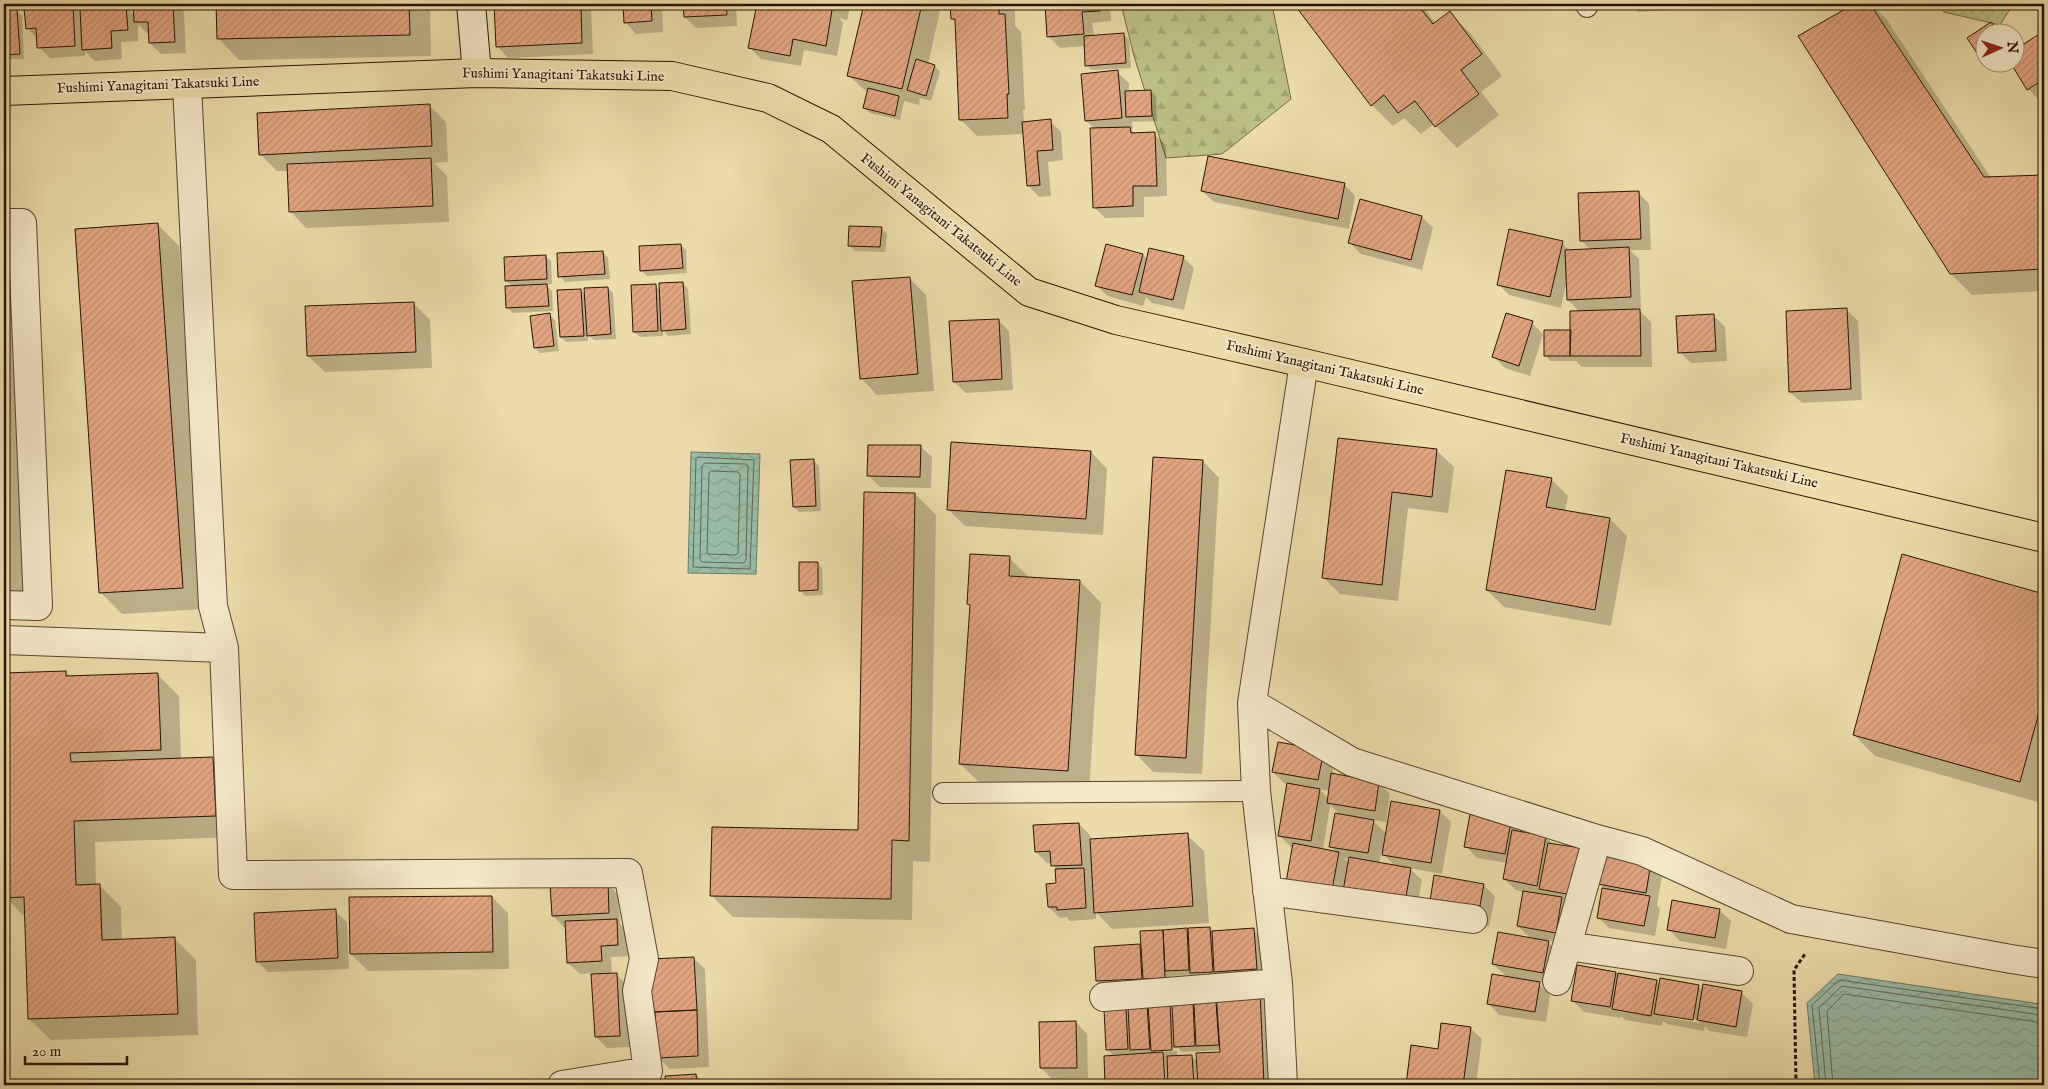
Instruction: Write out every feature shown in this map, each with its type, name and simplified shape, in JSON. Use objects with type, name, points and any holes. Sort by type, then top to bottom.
[{"type":"main road","name":"Fushimi Yanagitani Takatsuki Line","points":[[4,91],[477,73],[672,76],[768,98],[831,129],[1029,292],[1116,320],[2040,533]]},
{"type":"street","points":[[470,4],[477,73]]},
{"type":"street","points":[[187,85],[213,606],[224,648],[233,875],[628,874],[644,959],[637,991],[648,1070],[562,1085]]},
{"type":"street","points":[[4,223],[22,223],[38,606],[4,605]]},
{"type":"street","points":[[1283,1085],[1278,983],[1256,791],[1252,703],[1304,363]]},
{"type":"street","points":[[4,640],[224,648]]},
{"type":"street","points":[[1252,703],[1352,762],[1597,839],[1642,851],[1791,920],[2044,964]]},
{"type":"street","points":[[1557,981],[1597,839]]},
{"type":"street","points":[[1267,891],[1473,919]]},
{"type":"street","points":[[1567,946],[1739,971]]},
{"type":"street","points":[[1104,997],[1278,983]]},
{"type":"lane","points":[[943,793],[1256,791]]},
{"type":"path","points":[[1796,1085],[1794,970],[1810,948]]},
{"type":"green space","points":[[1121,4],[1272,4],[1291,99],[1222,154],[1166,158],[1134,56]]},
{"type":"green space","points":[[1942,4],[2013,4],[2002,22],[1987,22],[1944,12]]},
{"type":"water","points":[[691,452],[760,454],[756,574],[688,573]]},
{"type":"water","points":[[1838,974],[2040,1004],[2044,1009],[2044,1085],[1815,1085],[1807,1003]]},
{"type":"building","points":[[133,4],[173,4],[175,42],[149,43],[148,22],[134,22]]},
{"type":"building","points":[[216,4],[409,4],[410,35],[217,39]]},
{"type":"building","points":[[494,4],[581,4],[582,43],[496,47]]},
{"type":"building","points":[[623,4],[651,4],[652,21],[624,23]]},
{"type":"building","points":[[683,4],[726,4],[727,15],[684,17]]},
{"type":"building","points":[[757,4],[799,4],[832,10],[826,46],[793,39],[790,56],[748,48]]},
{"type":"building","points":[[810,4],[838,4],[836,10]]},
{"type":"building","points":[[864,4],[922,4],[902,89],[847,76]]},
{"type":"building","points":[[950,4],[999,4],[999,14],[1005,14],[1009,94],[1007,94],[1008,118],[959,120],[955,19],[951,19]]},
{"type":"building","points":[[1045,4],[1100,4],[1100,11],[1082,12],[1084,34],[1047,37]]},
{"type":"building","points":[[1294,4],[1417,4],[1433,24],[1450,11],[1482,54],[1461,70],[1479,94],[1435,127],[1415,101],[1398,113],[1384,95],[1371,106]]},
{"type":"building","points":[[1854,4],[1870,4],[1984,177],[2044,175],[2044,269],[1950,274],[1798,36]]},
{"type":"building","points":[[73,5],[75,46],[37,48],[36,28],[26,29],[24,8]]},
{"type":"building","points":[[126,6],[128,30],[111,31],[112,48],[82,50],[80,8]]},
{"type":"building","points":[[17,9],[20,54],[4,55],[4,10]]},
{"type":"building","points":[[2044,31],[2044,79],[2027,90],[2016,72],[2026,72],[2026,43]]},
{"type":"building","points":[[1976,32],[1976,52],[1967,38]]},
{"type":"building","points":[[1124,33],[1126,63],[1085,66],[1084,36]]},
{"type":"building","points":[[916,59],[935,65],[926,96],[907,90]]},
{"type":"building","points":[[1118,70],[1122,118],[1085,121],[1081,74]]},
{"type":"building","points":[[868,88],[899,96],[895,116],[863,108]]},
{"type":"building","points":[[1151,90],[1152,116],[1126,117],[1125,91]]},
{"type":"building","points":[[430,104],[432,146],[259,155],[257,113]]},
{"type":"building","points":[[1051,119],[1053,150],[1037,151],[1040,185],[1027,186],[1022,122]]},
{"type":"building","points":[[1130,127],[1131,133],[1155,132],[1157,186],[1133,186],[1133,206],[1093,208],[1090,128]]},
{"type":"building","points":[[1208,156],[1345,183],[1338,219],[1201,191]]},
{"type":"building","points":[[431,158],[433,206],[289,212],[287,164]]},
{"type":"building","points":[[1639,191],[1641,239],[1580,241],[1578,193]]},
{"type":"building","points":[[1360,199],[1422,216],[1411,260],[1348,243]]},
{"type":"building","points":[[158,223],[183,588],[99,593],[75,229]]},
{"type":"building","points":[[849,226],[882,227],[880,247],[848,246]]},
{"type":"building","points":[[1509,229],[1563,241],[1550,297],[1497,285]]},
{"type":"building","points":[[681,244],[683,268],[640,271],[639,246]]},
{"type":"building","points":[[1106,244],[1143,254],[1132,295],[1095,286]]},
{"type":"building","points":[[1629,247],[1631,297],[1567,300],[1565,250]]},
{"type":"building","points":[[1149,248],[1184,256],[1173,300],[1139,292]]},
{"type":"building","points":[[603,251],[605,274],[558,277],[557,253]]},
{"type":"building","points":[[546,255],[547,279],[505,281],[504,257]]},
{"type":"building","points":[[910,277],[918,374],[860,379],[852,281]]},
{"type":"building","points":[[683,282],[686,329],[661,331],[659,283]]},
{"type":"building","points":[[547,284],[549,306],[506,308],[505,286]]},
{"type":"building","points":[[656,284],[658,331],[633,332],[631,285]]},
{"type":"building","points":[[608,287],[611,334],[587,336],[584,288]]},
{"type":"building","points":[[581,289],[584,336],[560,337],[557,290]]},
{"type":"building","points":[[414,302],[416,352],[307,356],[305,306]]},
{"type":"building","points":[[1847,308],[1851,389],[1789,392],[1786,311]]},
{"type":"building","points":[[1640,309],[1641,356],[1570,356],[1570,311]]},
{"type":"building","points":[[550,313],[554,346],[534,348],[530,316]]},
{"type":"building","points":[[1506,313],[1533,321],[1519,366],[1492,357]]},
{"type":"building","points":[[1714,314],[1716,351],[1678,353],[1676,316]]},
{"type":"building","points":[[999,319],[1002,379],[953,382],[949,321]]},
{"type":"building","points":[[1544,330],[1571,330],[1570,356],[1544,356]]},
{"type":"building","points":[[1338,438],[1437,449],[1432,497],[1392,492],[1382,585],[1322,578]]},
{"type":"building","points":[[951,442],[1091,451],[1086,519],[947,510]]},
{"type":"building","points":[[868,445],[921,445],[920,477],[867,476]]},
{"type":"building","points":[[1153,457],[1203,460],[1186,758],[1135,755]]},
{"type":"building","points":[[814,459],[816,506],[793,507],[790,460]]},
{"type":"building","points":[[1506,470],[1552,478],[1546,507],[1610,518],[1595,610],[1486,590]]},
{"type":"building","points":[[864,492],[915,493],[909,841],[892,840],[891,899],[710,896],[712,827],[858,830]]},
{"type":"building","points":[[4,543],[6,583],[4,583]]},
{"type":"building","points":[[970,554],[1010,556],[1009,576],[1080,580],[1068,771],[959,764],[970,605],[967,604]]},
{"type":"building","points":[[1902,554],[2044,594],[2044,694],[2020,782],[1853,735]]},
{"type":"building","points":[[799,562],[818,562],[818,590],[799,591]]},
{"type":"building","points":[[66,671],[66,676],[158,673],[161,750],[70,753],[71,762],[213,757],[216,816],[74,821],[76,885],[100,884],[102,940],[175,937],[178,1014],[28,1019],[24,897],[4,898],[4,673]]},
{"type":"building","points":[[1278,742],[1324,750],[1318,780],[1272,772]]},
{"type":"building","points":[[1331,773],[1379,782],[1375,811],[1327,803]]},
{"type":"building","points":[[1287,783],[1320,789],[1311,841],[1278,836]]},
{"type":"building","points":[[1391,801],[1440,810],[1431,863],[1382,855]]},
{"type":"building","points":[[1335,813],[1374,820],[1368,853],[1329,847]]},
{"type":"building","points":[[1470,814],[1511,822],[1505,854],[1464,847]]},
{"type":"building","points":[[1079,823],[1082,865],[1051,866],[1050,851],[1035,852],[1033,825]]},
{"type":"building","points":[[1512,830],[1546,836],[1537,886],[1503,879]]},
{"type":"building","points":[[1188,833],[1193,906],[1094,913],[1090,839]]},
{"type":"building","points":[[1293,843],[1339,852],[1332,890],[1286,882]]},
{"type":"building","points":[[1548,843],[1581,848],[1572,895],[1539,889]]},
{"type":"building","points":[[1603,855],[1651,863],[1646,893],[1598,884]]},
{"type":"building","points":[[1349,857],[1411,868],[1405,902],[1343,891]]},
{"type":"building","points":[[1084,868],[1086,908],[1057,910],[1057,907],[1048,907],[1046,884],[1056,883],[1055,869]]},
{"type":"building","points":[[1434,875],[1484,884],[1478,916],[1429,908]]},
{"type":"building","points":[[608,882],[609,913],[552,916],[550,885]]},
{"type":"building","points":[[1602,888],[1650,896],[1644,926],[1597,918]]},
{"type":"building","points":[[1523,891],[1562,897],[1556,933],[1517,926]]},
{"type":"building","points":[[492,896],[493,952],[350,954],[349,897]]},
{"type":"building","points":[[1672,900],[1720,909],[1715,938],[1667,930]]},
{"type":"building","points":[[336,909],[338,958],[256,962],[254,913]]},
{"type":"building","points":[[617,919],[618,945],[601,946],[602,961],[567,963],[565,921]]},
{"type":"building","points":[[1210,927],[1213,972],[1190,973],[1188,928]]},
{"type":"building","points":[[1187,928],[1189,970],[1165,971],[1163,930]]},
{"type":"building","points":[[1254,928],[1257,969],[1214,972],[1212,931]]},
{"type":"building","points":[[1163,930],[1165,978],[1143,979],[1140,931]]},
{"type":"building","points":[[1498,932],[1549,941],[1543,973],[1492,964]]},
{"type":"building","points":[[1140,944],[1142,979],[1096,981],[1094,947]]},
{"type":"building","points":[[694,957],[697,1010],[652,1012],[650,959]]},
{"type":"building","points":[[1577,965],[1616,972],[1610,1007],[1571,1001]]},
{"type":"building","points":[[617,973],[620,1036],[595,1037],[591,974]]},
{"type":"building","points":[[1618,973],[1657,980],[1651,1016],[1612,1009]]},
{"type":"building","points":[[1492,974],[1540,982],[1535,1012],[1487,1004]]},
{"type":"building","points":[[1660,978],[1699,985],[1693,1020],[1654,1014]]},
{"type":"building","points":[[1703,984],[1742,991],[1736,1027],[1697,1020]]},
{"type":"building","points":[[1260,990],[1264,1085],[1198,1085],[1196,1053],[1220,1052],[1216,992]]},
{"type":"building","points":[[1216,1002],[1219,1045],[1196,1046],[1194,1004]]},
{"type":"building","points":[[1170,1003],[1172,1050],[1151,1051],[1148,1004]]},
{"type":"building","points":[[1193,1003],[1195,1046],[1174,1047],[1172,1004]]},
{"type":"building","points":[[1147,1005],[1150,1049],[1130,1050],[1128,1006]]},
{"type":"building","points":[[1126,1008],[1128,1049],[1106,1050],[1104,1009]]},
{"type":"building","points":[[697,1010],[698,1056],[658,1058],[655,1012]]},
{"type":"building","points":[[1076,1021],[1077,1068],[1040,1068],[1039,1022]]},
{"type":"building","points":[[1441,1023],[1471,1027],[1463,1085],[1406,1085],[1411,1045],[1438,1049]]},
{"type":"building","points":[[1163,1052],[1165,1085],[1105,1085],[1104,1056]]},
{"type":"building","points":[[1192,1055],[1194,1085],[1168,1085],[1167,1056]]},
{"type":"building","points":[[696,1074],[697,1085],[666,1085],[665,1076]]}]
